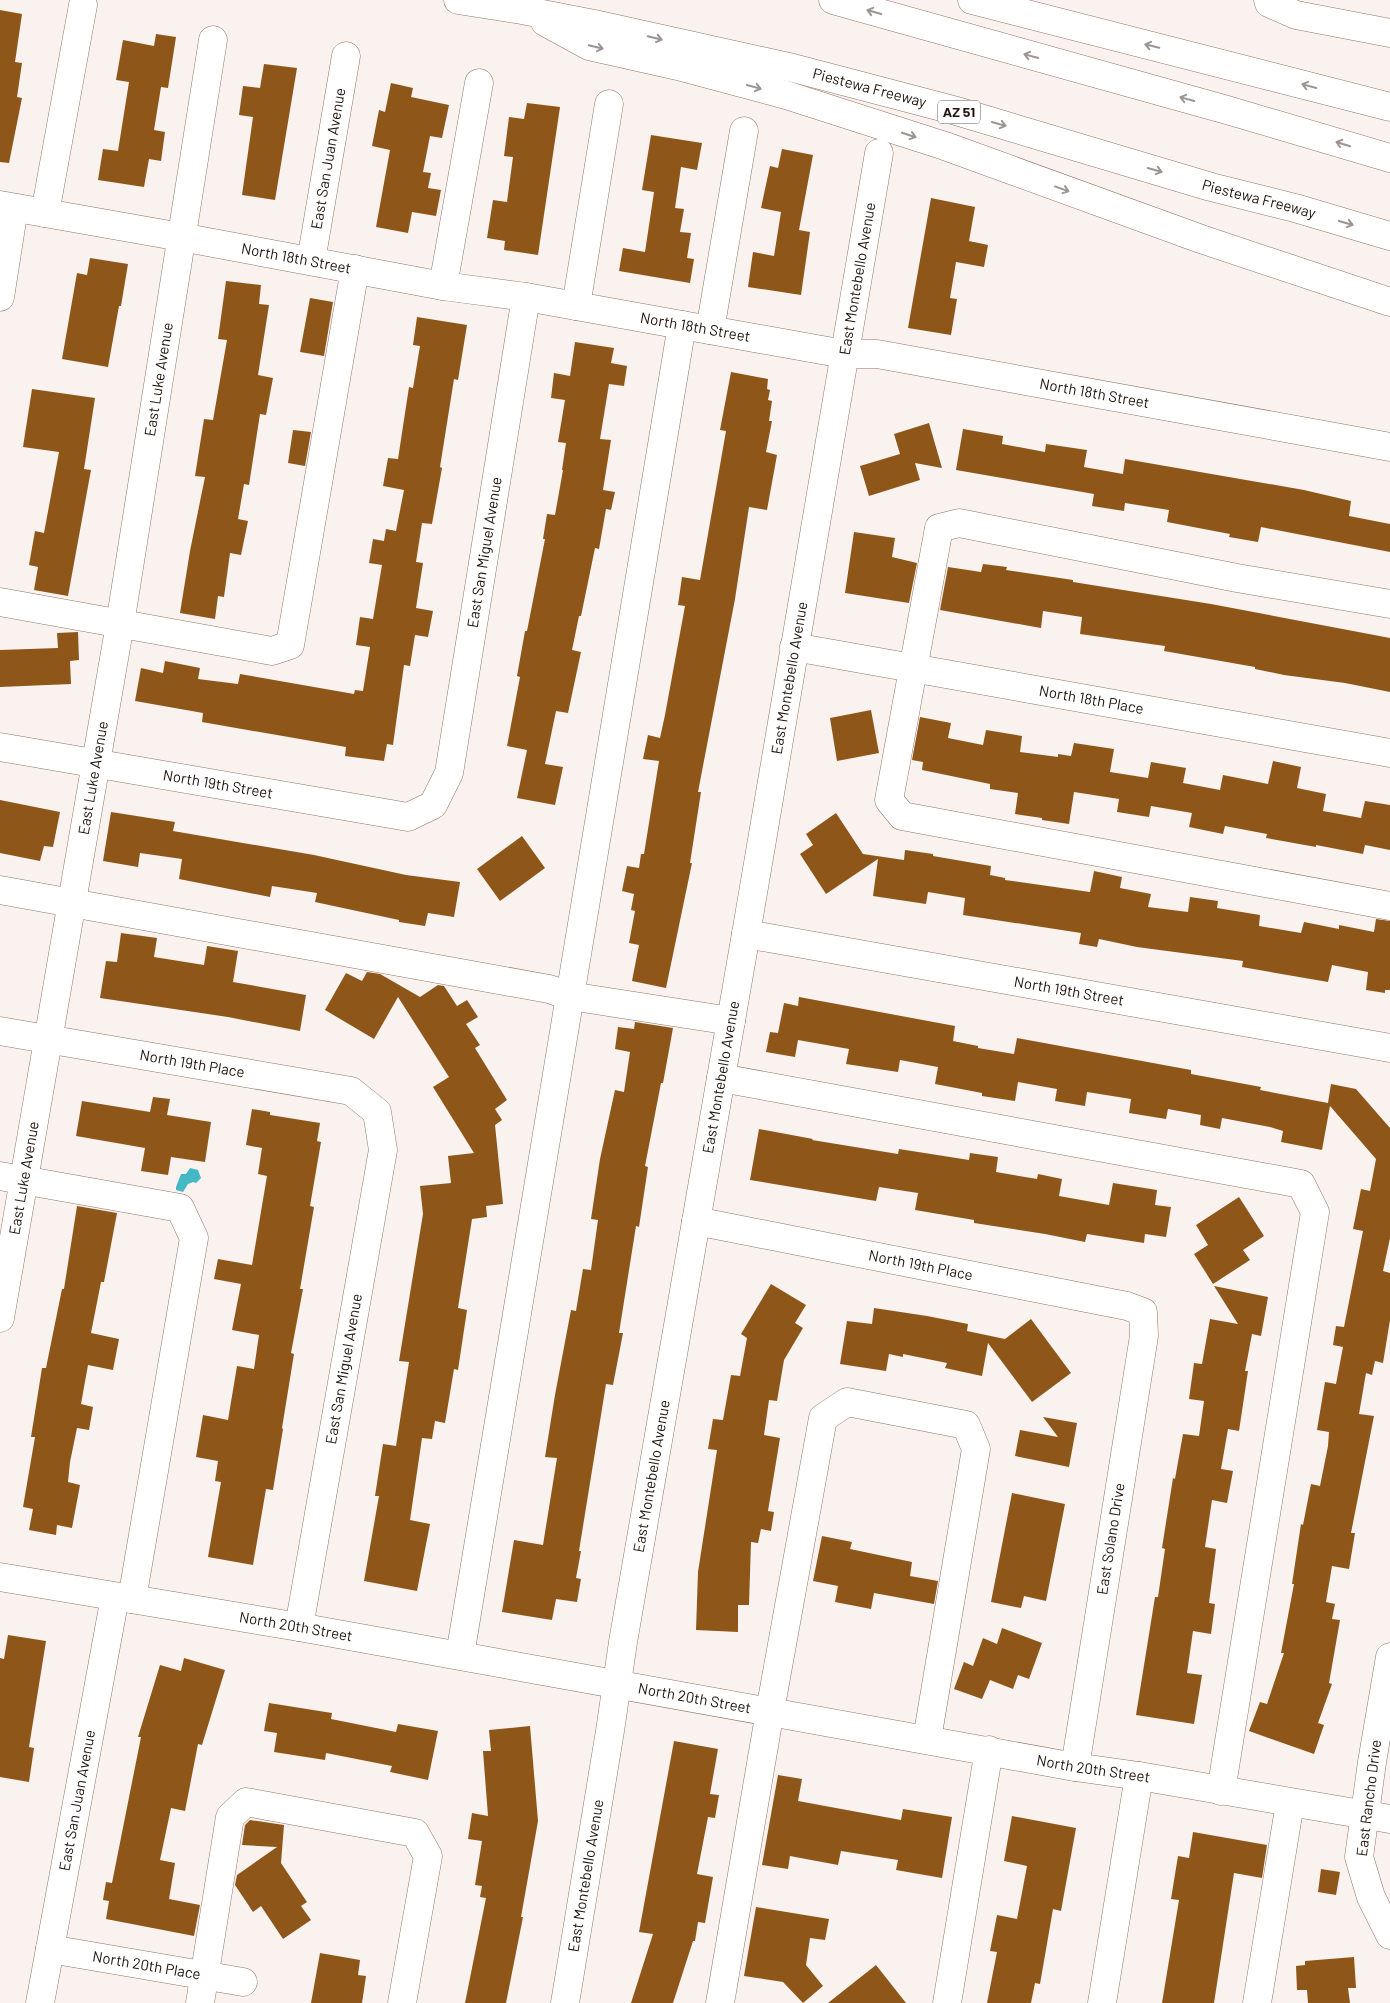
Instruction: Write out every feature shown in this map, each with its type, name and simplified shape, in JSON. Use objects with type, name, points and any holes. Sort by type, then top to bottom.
[{"type":"main road","name":"Piestewa Freeway","points":[[458,0],[594,24],[793,68],[953,110],[1211,187],[1295,208],[1390,236]]},
{"type":"main road","points":[[833,0],[1227,110],[1390,158]]},
{"type":"main road","points":[[972,0],[1390,108]]},
{"type":"main road","points":[[1268,2],[1296,16],[1390,33]]},
{"type":"main road","points":[[45,213],[83,5]]},
{"type":"main road","points":[[522,10],[589,46],[678,66],[795,98],[945,146],[1201,239],[1390,302]]},
{"type":"main road","name":"East Luke Avenue","points":[[0,1318],[12,1178],[47,1040],[120,624],[213,40]]},
{"type":"main road","name":"East San Juan Avenue","points":[[311,261],[346,56]]},
{"type":"main road","points":[[443,286],[479,83]]},
{"type":"main road","points":[[576,306],[609,104]]},
{"type":"main road","points":[[710,330],[744,131]]},
{"type":"main road","name":"East Montebello Avenue","points":[[564,2003],[879,153]]},
{"type":"main road","points":[[0,296],[7,206]]},
{"type":"main road","name":"North 18th Street","points":[[7,206],[443,286],[526,297],[844,354],[877,354],[1390,447]]},
{"type":"main road","points":[[0,602],[272,651],[290,645],[355,269]]},
{"type":"main road","name":"East San Miguel Avenue","points":[[433,805],[449,773],[526,297]]},
{"type":"main road","points":[[460,1655],[682,325]]},
{"type":"main road","points":[[1390,604],[1237,578],[959,523],[939,528],[889,800],[902,816],[1390,906]]},
{"type":"main road","name":"North 18th Place","points":[[794,647],[1390,753]]},
{"type":"main road","name":"North 19th Street","points":[[0,746],[408,817],[433,805]]},
{"type":"main road","points":[[0,890],[540,988],[570,996],[731,1021]]},
{"type":"main road","name":"North 19th Street","points":[[746,934],[1390,1048]]},
{"type":"main road","name":"North 19th Place","points":[[0,1031],[351,1091],[377,1112]]},
{"type":"main road","points":[[721,1078],[992,1126],[1301,1184],[1315,1212],[1220,1791]]},
{"type":"main road","name":"East San Miguel Avenue","points":[[299,1626],[383,1150],[377,1112]]},
{"type":"main road","name":"East San Juan Avenue","points":[[12,1178],[180,1208],[194,1238],[40,2003]]},
{"type":"main road","name":"North 19th Place","points":[[696,1221],[1128,1306],[1143,1312]]},
{"type":"main road","name":"East Solano Drive","points":[[1075,1767],[1144,1336],[1143,1312]]},
{"type":"main road","points":[[720,2003],[823,1418],[847,1402],[966,1425],[976,1449],[926,1739]]},
{"type":"main road","name":"North 20th Street","points":[[0,1577],[299,1626],[1075,1767],[1139,1776],[1377,1817]]},
{"type":"main road","name":"East Rancho Drive","points":[[1390,1657],[1377,1817],[1359,1857],[1371,1896],[1390,1935]]},
{"type":"main road","points":[[947,2003],[989,1750]]},
{"type":"main road","points":[[1102,2003],[1139,1776]]},
{"type":"main road","points":[[200,2003],[230,1817],[246,1802],[415,1833],[428,1856],[402,2003]]},
{"type":"main road","points":[[1257,2003],[1290,1803]]},
{"type":"main road","name":"North 20th Place","points":[[50,1949],[243,1982]]},
{"type":"water","points":[[190,1168],[198,1170],[201,1178],[196,1183],[188,1184],[183,1192],[176,1190],[181,1174],[186,1174]]},
{"type":"building","points":[[0,10],[22,14],[15,62],[22,63],[17,97],[22,98],[9,163],[0,162]]},
{"type":"building","points":[[156,34],[176,37],[168,88],[161,87],[154,130],[165,132],[161,161],[149,159],[144,187],[98,180],[103,149],[118,151],[129,82],[116,80],[123,40],[154,46]]},
{"type":"building","points":[[264,64],[297,68],[275,200],[242,195],[253,117],[239,115],[243,86],[260,88]]},
{"type":"building","points":[[391,83],[413,88],[411,97],[449,105],[442,138],[430,136],[423,172],[431,173],[428,188],[441,190],[436,216],[412,212],[408,233],[376,227],[390,150],[372,146],[379,110],[385,112]]},
{"type":"building","points":[[527,103],[560,107],[538,255],[504,250],[505,241],[487,238],[493,200],[507,202],[513,157],[504,156],[509,117],[524,119]]},
{"type":"building","points":[[651,135],[702,143],[697,170],[681,167],[675,208],[684,209],[680,232],[691,233],[687,258],[694,259],[690,283],[619,271],[623,248],[645,252],[654,192],[642,190]]},
{"type":"building","points":[[782,149],[813,155],[799,230],[810,232],[801,295],[748,287],[753,252],[774,256],[781,212],[761,208],[770,166],[778,168]]},
{"type":"building","points":[[931,198],[975,207],[969,241],[988,245],[984,267],[956,262],[950,298],[957,299],[951,335],[908,328]]},
{"type":"building","points":[[90,258],[128,264],[108,367],[62,359],[77,273],[87,275]]},
{"type":"building","points":[[226,281],[261,285],[259,304],[269,305],[258,375],[273,378],[266,415],[260,414],[249,485],[244,484],[238,519],[248,521],[241,555],[230,553],[224,597],[218,596],[215,619],[180,613],[205,477],[195,476],[204,419],[213,420],[227,340],[218,339]]},
{"type":"building","points":[[310,298],[333,302],[324,356],[300,352]]},
{"type":"building","points":[[417,317],[467,325],[458,380],[454,379],[432,524],[422,523],[416,562],[423,563],[416,608],[433,611],[428,637],[415,635],[410,666],[404,665],[393,745],[387,744],[384,761],[345,756],[346,747],[202,722],[203,713],[135,701],[141,668],[163,673],[165,661],[200,668],[198,679],[238,684],[240,674],[354,694],[355,690],[363,691],[370,647],[356,645],[360,617],[373,619],[382,565],[369,563],[373,539],[384,541],[386,529],[396,531],[404,490],[383,486],[388,458],[398,459],[409,387],[413,388],[420,346],[413,345]]},
{"type":"building","points":[[575,342],[614,348],[611,363],[627,366],[624,386],[609,384],[600,439],[611,440],[603,490],[615,492],[611,510],[606,509],[599,549],[595,548],[581,616],[579,616],[572,650],[581,652],[568,713],[556,711],[545,764],[563,767],[555,805],[517,798],[527,750],[507,746],[520,677],[517,676],[525,631],[527,631],[545,539],[543,539],[547,514],[555,515],[563,470],[566,443],[558,442],[565,400],[551,398],[554,373],[570,376]]},
{"type":"building","points":[[731,372],[768,379],[767,389],[770,390],[768,400],[772,401],[769,421],[772,421],[766,452],[777,455],[767,510],[749,507],[735,599],[698,792],[701,792],[690,863],[692,863],[666,988],[632,981],[639,945],[629,943],[635,911],[631,910],[634,894],[622,891],[627,866],[639,868],[641,854],[644,854],[659,761],[643,759],[648,735],[660,738],[665,715],[685,606],[678,605],[682,577],[700,580],[726,431],[720,430]]},
{"type":"building","points":[[32,389],[95,398],[84,469],[91,470],[68,596],[34,590],[38,567],[29,565],[35,531],[44,533],[59,452],[23,447]]},
{"type":"building","points":[[929,423],[942,468],[915,463],[920,480],[869,496],[860,466],[900,454],[894,434]]},
{"type":"building","points":[[963,429],[1003,436],[1002,444],[1045,452],[1046,444],[1087,450],[1084,467],[1123,474],[1125,459],[1304,490],[1351,501],[1349,516],[1390,524],[1390,552],[1261,527],[1258,542],[1229,537],[1230,534],[1167,522],[1169,510],[1125,503],[1124,511],[1092,506],[1094,494],[956,470]]},
{"type":"building","points":[[293,430],[311,432],[305,466],[288,463]]},
{"type":"building","points":[[854,532],[895,538],[892,557],[917,563],[909,603],[845,593]]},
{"type":"building","points":[[983,564],[1007,567],[1006,570],[1211,604],[1390,638],[1390,692],[1345,683],[1284,675],[1255,669],[1255,667],[1164,651],[1165,646],[1080,634],[1082,617],[1043,611],[1041,628],[940,610],[948,567],[981,572]]},
{"type":"building","points":[[78,632],[79,660],[70,661],[71,684],[0,687],[0,650],[58,648],[57,633]]},
{"type":"building","points":[[871,710],[879,753],[837,761],[830,718]]},
{"type":"building","points":[[920,717],[951,723],[948,738],[983,745],[986,730],[1022,736],[1020,752],[1058,757],[1058,754],[1071,756],[1074,743],[1114,749],[1110,772],[1148,778],[1151,762],[1186,768],[1183,783],[1220,790],[1223,775],[1268,784],[1273,761],[1301,767],[1297,788],[1326,794],[1323,811],[1361,818],[1365,801],[1390,805],[1390,850],[1365,845],[1363,854],[1266,838],[1267,834],[1225,826],[1223,834],[1189,827],[1192,813],[1151,806],[1149,817],[1117,812],[1119,799],[1074,792],[1069,824],[1015,814],[1018,793],[990,789],[990,784],[922,770],[923,762],[912,760]]},
{"type":"building","points":[[0,800],[60,812],[53,847],[44,846],[40,861],[0,853]]},
{"type":"building","points":[[111,812],[175,822],[173,831],[314,855],[406,875],[460,882],[454,917],[428,913],[425,926],[399,922],[399,920],[315,902],[317,893],[272,886],[270,897],[179,879],[182,859],[140,853],[138,867],[103,861]]},
{"type":"building","points":[[836,813],[863,854],[904,860],[905,850],[933,854],[933,856],[991,866],[990,875],[1005,878],[1005,880],[1090,892],[1094,871],[1122,877],[1120,888],[1151,894],[1148,907],[1188,912],[1190,897],[1218,901],[1217,908],[1260,915],[1259,926],[1301,933],[1304,922],[1339,929],[1339,925],[1374,932],[1376,919],[1390,921],[1390,990],[1385,990],[1385,993],[1366,990],[1368,972],[1332,965],[1328,982],[1242,967],[1243,961],[1137,947],[1099,939],[1097,947],[1079,944],[1081,933],[963,915],[965,898],[928,892],[926,904],[873,896],[878,859],[826,894],[800,854],[813,845],[806,834]]},
{"type":"building","points":[[522,836],[545,868],[500,901],[477,869]]},
{"type":"building","points":[[121,933],[157,938],[154,957],[204,965],[207,946],[238,951],[233,982],[306,995],[300,1031],[228,1017],[100,998],[106,961],[117,962]]},
{"type":"building","points":[[367,972],[380,974],[420,997],[438,985],[444,986],[457,1006],[467,1000],[478,1017],[466,1024],[480,1045],[475,1048],[507,1100],[495,1109],[502,1120],[495,1125],[503,1204],[486,1206],[487,1217],[472,1219],[458,1308],[467,1310],[458,1370],[454,1369],[445,1423],[435,1421],[432,1439],[422,1438],[410,1520],[430,1524],[417,1591],[364,1581],[379,1496],[375,1496],[383,1444],[396,1446],[409,1362],[399,1361],[423,1214],[420,1186],[451,1183],[448,1156],[474,1153],[433,1087],[449,1077],[398,997],[374,1039],[325,1010],[346,973],[362,981]]},
{"type":"building","points":[[799,997],[955,1026],[953,1041],[978,1046],[978,1048],[1014,1054],[1017,1038],[1191,1070],[1191,1074],[1261,1087],[1260,1090],[1328,1103],[1331,1084],[1356,1089],[1390,1128],[1390,1238],[1383,1271],[1390,1273],[1390,1320],[1383,1363],[1375,1361],[1372,1375],[1366,1373],[1359,1414],[1374,1416],[1351,1533],[1355,1533],[1349,1569],[1332,1566],[1326,1602],[1335,1604],[1332,1619],[1340,1620],[1329,1683],[1332,1684],[1318,1723],[1324,1725],[1314,1754],[1249,1731],[1260,1702],[1267,1704],[1284,1653],[1281,1653],[1294,1584],[1292,1584],[1301,1524],[1303,1525],[1311,1484],[1320,1486],[1328,1446],[1329,1432],[1317,1430],[1325,1382],[1336,1384],[1343,1347],[1333,1345],[1336,1326],[1344,1327],[1363,1231],[1353,1229],[1361,1189],[1370,1191],[1376,1159],[1330,1106],[1322,1150],[1281,1142],[1283,1131],[1270,1127],[1222,1118],[1220,1129],[1200,1125],[1201,1115],[1168,1109],[1166,1119],[1129,1113],[1131,1099],[1087,1092],[1085,1106],[1055,1101],[1057,1089],[1018,1082],[1015,1101],[982,1096],[982,1093],[935,1084],[938,1067],[900,1060],[898,1072],[846,1064],[849,1049],[798,1040],[795,1057],[766,1052],[770,1032],[778,1033],[784,1003],[798,1006]]},
{"type":"building","points":[[635,1022],[673,1028],[645,1166],[648,1167],[639,1227],[636,1226],[619,1333],[623,1333],[613,1385],[606,1384],[579,1551],[581,1551],[576,1578],[581,1579],[577,1602],[556,1599],[552,1620],[502,1612],[514,1540],[543,1545],[557,1458],[545,1457],[555,1395],[571,1310],[576,1311],[583,1269],[591,1270],[598,1220],[591,1219],[600,1159],[615,1090],[624,1092],[630,1052],[615,1049],[618,1027],[634,1029]]},
{"type":"building","points":[[153,1097],[170,1099],[167,1115],[211,1122],[205,1162],[171,1157],[168,1175],[141,1171],[145,1148],[76,1136],[82,1101],[150,1112]]},
{"type":"building","points":[[252,1109],[270,1112],[270,1115],[320,1123],[317,1141],[321,1142],[310,1206],[314,1207],[300,1289],[303,1289],[291,1353],[294,1354],[283,1429],[273,1490],[266,1489],[253,1565],[208,1557],[221,1482],[215,1481],[218,1461],[196,1457],[203,1415],[228,1420],[237,1366],[254,1369],[259,1335],[232,1330],[241,1284],[214,1279],[218,1259],[252,1265],[267,1176],[258,1174],[262,1148],[246,1145]]},
{"type":"building","points":[[759,1129],[898,1154],[899,1149],[969,1160],[970,1153],[998,1157],[996,1172],[1037,1179],[1038,1174],[1062,1179],[1059,1196],[1109,1205],[1113,1183],[1157,1190],[1155,1205],[1171,1207],[1166,1237],[1145,1234],[1144,1243],[1087,1234],[1085,1242],[974,1223],[974,1220],[915,1210],[918,1193],[879,1187],[876,1201],[750,1180]]},
{"type":"building","points":[[1239,1197],[1264,1236],[1243,1250],[1250,1260],[1213,1284],[1194,1254],[1208,1245],[1196,1225]]},
{"type":"building","points":[[77,1206],[117,1213],[104,1282],[101,1282],[91,1333],[119,1339],[113,1370],[88,1365],[81,1404],[93,1407],[89,1430],[77,1428],[70,1462],[68,1482],[80,1485],[72,1528],[57,1525],[56,1535],[29,1530],[33,1509],[23,1507],[35,1437],[31,1437],[42,1368],[46,1368],[62,1289],[64,1289]]},
{"type":"building","points":[[771,1284],[806,1305],[795,1323],[803,1328],[784,1360],[777,1401],[769,1400],[764,1435],[780,1438],[768,1511],[774,1512],[771,1531],[761,1529],[758,1543],[751,1542],[749,1605],[738,1605],[738,1632],[696,1630],[698,1572],[717,1450],[708,1449],[713,1419],[723,1420],[731,1375],[740,1376],[747,1338],[741,1334]]},
{"type":"building","points":[[1214,1286],[1268,1297],[1261,1336],[1252,1334],[1245,1371],[1248,1371],[1239,1431],[1228,1429],[1221,1469],[1233,1471],[1227,1503],[1212,1500],[1205,1547],[1216,1549],[1209,1603],[1215,1604],[1211,1634],[1193,1631],[1187,1673],[1202,1675],[1194,1724],[1136,1715],[1155,1597],[1158,1597],[1165,1549],[1162,1548],[1173,1478],[1175,1479],[1183,1434],[1199,1436],[1204,1401],[1189,1399],[1194,1363],[1202,1364],[1210,1319],[1238,1324]]},
{"type":"building","points":[[874,1308],[968,1324],[967,1331],[1005,1339],[1031,1319],[1071,1373],[1032,1402],[988,1343],[982,1376],[945,1368],[947,1363],[903,1354],[903,1357],[889,1354],[886,1371],[840,1364],[847,1321],[872,1324]]},
{"type":"building","points":[[1043,1417],[1077,1423],[1069,1467],[1015,1456],[1020,1430],[1058,1437]]},
{"type":"building","points":[[1012,1493],[1065,1504],[1046,1601],[1024,1596],[1021,1608],[991,1602]]},
{"type":"building","points":[[822,1536],[852,1542],[850,1549],[912,1562],[910,1576],[938,1581],[934,1604],[874,1593],[871,1609],[835,1602],[838,1586],[813,1581]]},
{"type":"building","points":[[1002,1628],[1042,1643],[1029,1679],[1018,1675],[1013,1689],[990,1680],[982,1699],[954,1689],[964,1662],[973,1666],[983,1638],[997,1644]]},
{"type":"building","points":[[8,1635],[46,1641],[29,1747],[34,1748],[29,1782],[0,1777],[0,1658],[4,1659]]},
{"type":"building","points":[[184,1658],[225,1670],[202,1745],[198,1744],[185,1811],[171,1808],[160,1860],[175,1863],[169,1899],[200,1905],[194,1936],[106,1919],[109,1901],[103,1900],[106,1882],[112,1883],[141,1737],[138,1737],[160,1665],[181,1671]]},
{"type":"building","points":[[269,1703],[332,1713],[331,1719],[396,1732],[398,1724],[438,1731],[428,1780],[390,1772],[392,1766],[326,1753],[325,1760],[274,1752],[277,1733],[264,1731]]},
{"type":"building","points":[[530,1726],[538,1821],[521,1917],[523,1917],[506,2003],[465,2003],[486,1898],[480,1897],[482,1886],[475,1885],[482,1841],[468,1839],[472,1813],[488,1816],[483,1751],[491,1751],[489,1730]]},
{"type":"building","points":[[674,1741],[718,1749],[710,1794],[719,1795],[715,1818],[708,1817],[697,1874],[713,1877],[705,1923],[698,1922],[695,1941],[693,1941],[673,2003],[631,2003],[653,1934],[639,1932]]},
{"type":"building","points":[[778,1775],[802,1779],[798,1801],[901,1820],[903,1809],[952,1817],[942,1878],[896,1870],[898,1860],[841,1851],[838,1865],[790,1856],[788,1869],[762,1865]]},
{"type":"building","points":[[1012,1816],[1076,1828],[1061,1911],[1053,1909],[1040,1984],[1035,1983],[1031,2003],[987,2003],[997,1952],[990,1951],[997,1915],[1017,1919],[1027,1866],[1004,1861]]},
{"type":"building","points":[[250,1820],[284,1825],[281,1863],[307,1902],[301,1906],[311,1920],[283,1939],[261,1906],[253,1912],[235,1885],[237,1875],[277,1847],[242,1845],[245,1825]]},
{"type":"building","points":[[1193,1832],[1267,1845],[1262,1878],[1234,1873],[1214,2003],[1162,2003],[1179,1900],[1171,1899],[1178,1856],[1189,1858]]},
{"type":"building","points":[[1321,1869],[1340,1872],[1336,1895],[1318,1892]]},
{"type":"building","points":[[756,1907],[829,1919],[825,1940],[810,1938],[806,1965],[823,1986],[803,2003],[783,1982],[744,1976]]},
{"type":"building","points":[[320,1953],[360,1960],[358,1975],[366,1976],[362,2003],[311,2003]]},
{"type":"building","points":[[1354,1957],[1356,1988],[1348,1988],[1350,2003],[1308,2003],[1307,1990],[1297,1990],[1296,1966],[1305,1965],[1305,1961]]},
{"type":"building","points":[[876,1965],[906,2003],[828,2003]]}]
